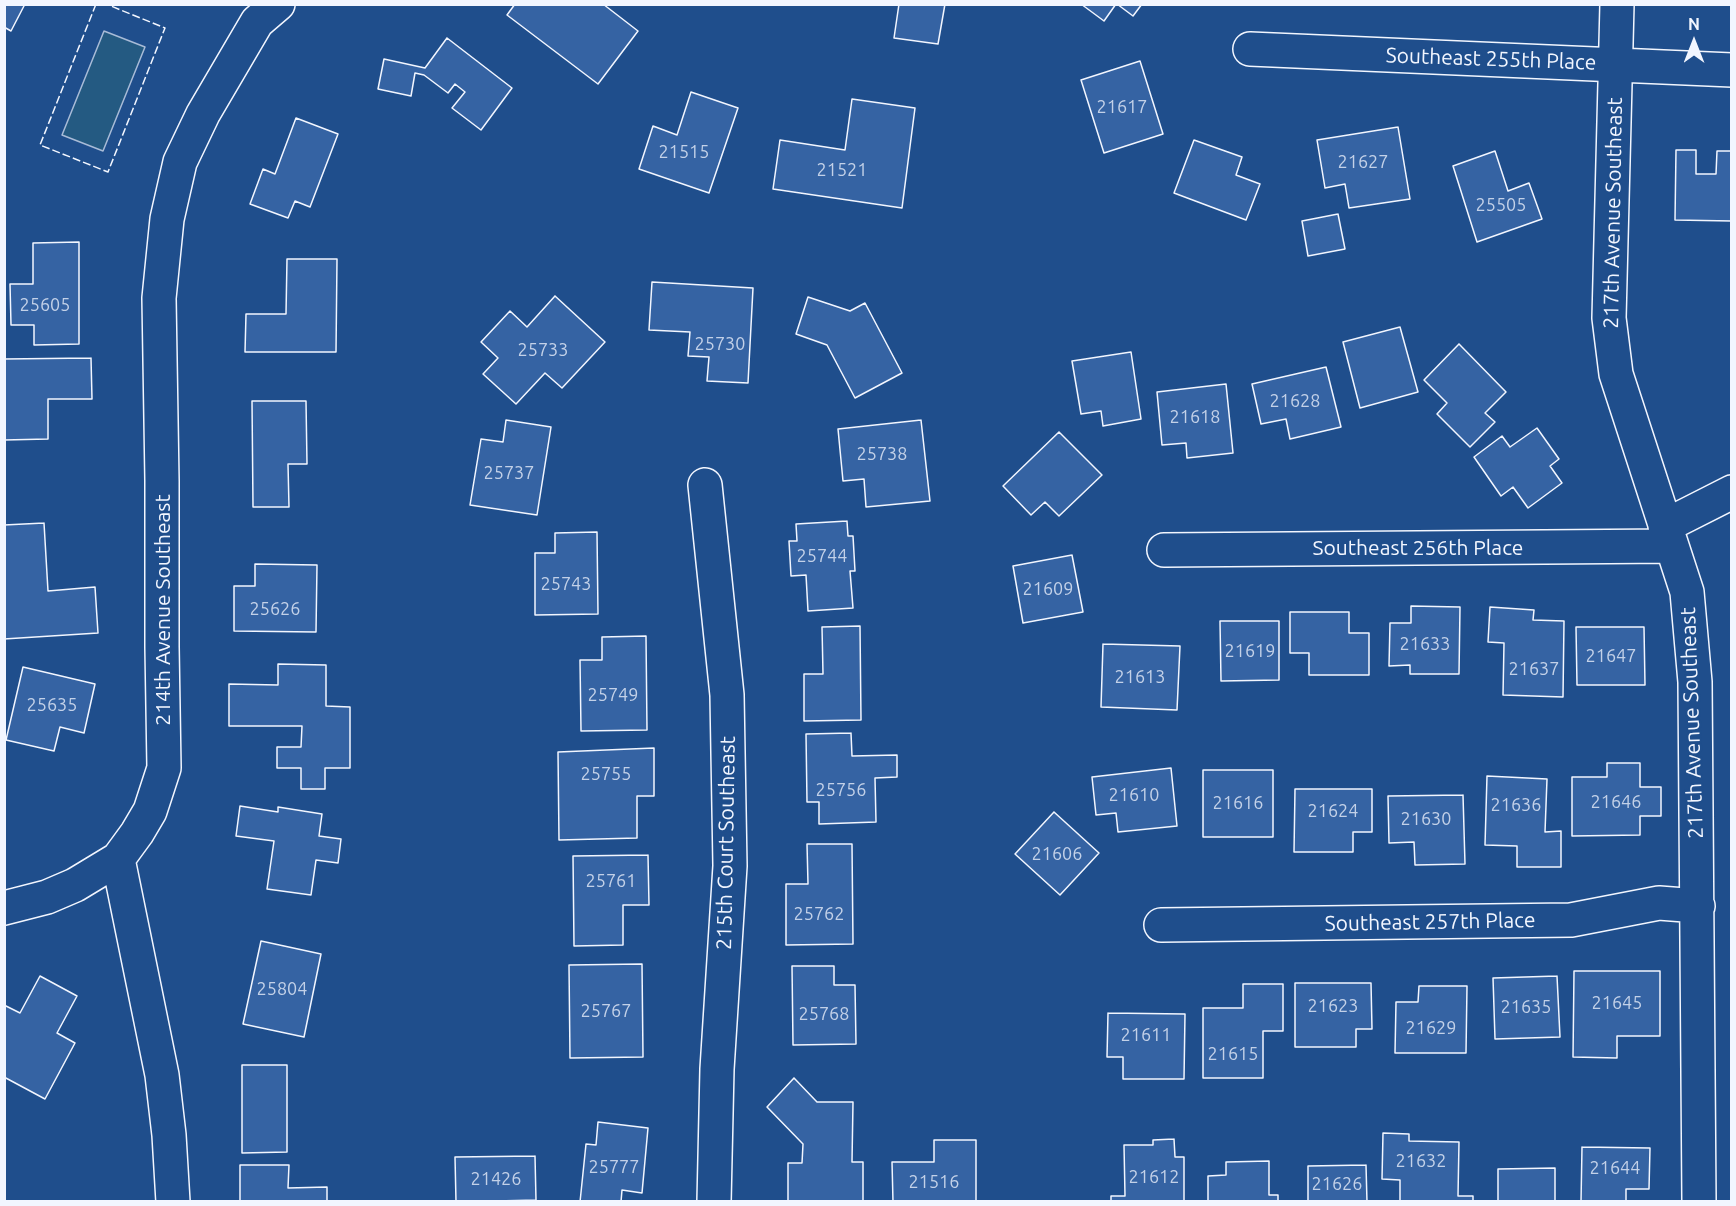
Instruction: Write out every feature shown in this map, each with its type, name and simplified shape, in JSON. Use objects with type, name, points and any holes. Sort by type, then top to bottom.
[{"type":"street","name":"217th Avenue Southeast","points":[[1617,4],[1609,318],[1616,374],[1687,592],[1695,682],[1699,1202]]},
{"type":"street","name":"214th Avenue Southeast","points":[[118,859],[150,811],[164,768],[159,298],[167,219],[180,162],[259,10]]},
{"type":"street","name":"Southeast 255th Place","points":[[1250,49],[1731,70]]},
{"type":"street","name":"215th Court Southeast","points":[[705,485],[727,695],[730,866],[717,1069],[714,1202]]},
{"type":"street","name":"Southeast 256th Place","points":[[1164,550],[1668,536],[1731,492]]},
{"type":"street","points":[[4,908],[47,897],[75,885],[118,859],[162,1075],[173,1202]]},
{"type":"street","name":"Southeast 257th Place","points":[[1161,925],[1571,920],[1659,903],[1698,906]]},
{"type":"shaded area","points":[[104,31],[145,47],[103,151],[62,135]]},
{"type":"building","points":[[4,4],[25,4],[11,31],[4,27]]},
{"type":"building","points":[[515,4],[603,4],[638,31],[598,84],[507,15]]},
{"type":"building","points":[[899,4],[945,4],[938,44],[894,38]]},
{"type":"building","points":[[1081,4],[1116,4],[1104,21]]},
{"type":"building","points":[[1117,4],[1142,4],[1133,16]]},
{"type":"building","points":[[447,38],[512,88],[481,130],[452,108],[465,92],[455,84],[448,93],[424,75],[415,73],[411,96],[378,89],[384,59],[425,68]]},
{"type":"building","points":[[1140,61],[1163,134],[1104,153],[1081,80]]},
{"type":"building","points":[[691,92],[738,108],[709,193],[639,169],[653,126],[677,135]]},
{"type":"building","points":[[852,99],[915,108],[902,208],[773,189],[780,140],[845,150]]},
{"type":"building","points":[[296,118],[338,134],[310,207],[295,201],[288,218],[250,204],[263,169],[275,174]]},
{"type":"building","points":[[1398,127],[1410,199],[1349,208],[1345,184],[1325,188],[1317,140]]},
{"type":"building","points":[[1194,140],[1242,157],[1236,175],[1260,184],[1246,220],[1174,193]]},
{"type":"building","points":[[1676,150],[1696,150],[1696,174],[1716,174],[1717,151],[1732,151],[1732,221],[1675,220]]},
{"type":"building","points":[[1495,151],[1508,191],[1529,183],[1542,219],[1477,242],[1453,166]]},
{"type":"building","points":[[1338,214],[1345,249],[1308,256],[1302,221]]},
{"type":"building","points":[[79,242],[79,344],[34,345],[34,325],[11,325],[10,284],[33,284],[33,243]]},
{"type":"building","points":[[287,259],[337,259],[336,352],[245,352],[246,314],[286,314]]},
{"type":"building","points":[[652,282],[753,288],[748,383],[707,381],[709,357],[688,356],[690,332],[649,330]]},
{"type":"building","points":[[555,296],[605,342],[562,388],[545,373],[516,404],[483,374],[498,358],[481,342],[510,311],[527,327]]},
{"type":"building","points":[[808,297],[850,311],[865,303],[902,373],[855,398],[827,345],[796,334]]},
{"type":"building","points":[[1400,327],[1418,392],[1360,408],[1343,342]]},
{"type":"building","points":[[1459,344],[1506,392],[1485,413],[1495,422],[1470,447],[1437,414],[1447,403],[1424,380]]},
{"type":"building","points":[[1131,352],[1141,419],[1103,426],[1101,411],[1081,414],[1072,361]]},
{"type":"building","points":[[91,358],[92,399],[48,399],[48,439],[4,440],[4,359]]},
{"type":"building","points":[[1326,367],[1341,427],[1290,439],[1286,419],[1261,424],[1252,384]]},
{"type":"building","points":[[1226,384],[1233,453],[1187,458],[1186,443],[1162,445],[1157,392]]},
{"type":"building","points":[[252,401],[306,401],[307,464],[288,464],[289,507],[253,507]]},
{"type":"building","points":[[506,420],[551,427],[537,515],[470,505],[481,439],[503,442]]},
{"type":"building","points":[[921,420],[930,501],[866,507],[864,479],[843,481],[838,429]]},
{"type":"building","points":[[1537,428],[1559,459],[1550,466],[1562,483],[1528,508],[1513,487],[1501,496],[1474,457],[1502,436],[1510,447]]},
{"type":"building","points":[[1059,432],[1102,475],[1059,516],[1045,502],[1031,515],[1003,486]]},
{"type":"building","points":[[847,521],[848,536],[853,536],[855,571],[850,571],[853,608],[808,611],[806,575],[791,576],[789,541],[797,541],[796,524]]},
{"type":"building","points":[[44,523],[48,591],[95,587],[98,633],[4,639],[4,525]]},
{"type":"building","points":[[597,532],[598,614],[535,615],[535,553],[555,553],[555,533]]},
{"type":"building","points":[[1072,555],[1083,612],[1023,623],[1013,566]]},
{"type":"building","points":[[255,564],[317,565],[316,632],[234,631],[234,586],[255,586]]},
{"type":"building","points":[[1411,606],[1460,607],[1459,674],[1410,674],[1410,665],[1389,666],[1390,623],[1411,623]]},
{"type":"building","points":[[1490,607],[1534,610],[1533,620],[1564,621],[1563,697],[1503,695],[1504,643],[1488,642]]},
{"type":"building","points":[[1290,612],[1349,612],[1349,633],[1369,633],[1369,675],[1309,675],[1309,653],[1290,653]]},
{"type":"building","points":[[1220,621],[1279,621],[1279,680],[1221,681]]},
{"type":"building","points":[[860,626],[861,720],[804,721],[804,674],[823,674],[822,627]]},
{"type":"building","points":[[1576,627],[1644,627],[1645,685],[1577,685]]},
{"type":"building","points":[[646,636],[647,730],[581,731],[580,660],[602,660],[602,637]]},
{"type":"building","points":[[1103,644],[1180,646],[1177,710],[1101,707]]},
{"type":"building","points":[[278,664],[326,665],[326,706],[350,707],[350,768],[325,768],[325,789],[301,789],[301,768],[277,768],[277,747],[301,747],[302,726],[229,726],[229,684],[278,685]]},
{"type":"building","points":[[23,667],[95,684],[84,733],[60,727],[54,751],[6,740]]},
{"type":"building","points":[[851,733],[852,756],[897,755],[897,777],[875,778],[876,822],[819,824],[819,802],[807,802],[806,734]]},
{"type":"building","points":[[654,748],[654,796],[637,796],[637,838],[559,840],[558,752]]},
{"type":"building","points":[[1607,763],[1640,763],[1640,787],[1661,787],[1661,816],[1640,816],[1640,835],[1572,836],[1572,777],[1607,777]]},
{"type":"building","points":[[1171,768],[1177,826],[1118,832],[1116,813],[1096,815],[1092,777]]},
{"type":"building","points":[[1203,770],[1273,770],[1273,837],[1203,837]]},
{"type":"building","points":[[1487,776],[1547,779],[1545,832],[1561,831],[1561,867],[1517,867],[1517,846],[1485,845]]},
{"type":"building","points":[[1295,789],[1372,789],[1372,832],[1353,832],[1353,852],[1294,852]]},
{"type":"building","points":[[1463,795],[1465,864],[1415,865],[1414,842],[1389,843],[1388,796]]},
{"type":"building","points":[[240,806],[278,812],[278,807],[322,814],[319,836],[341,839],[338,863],[316,860],[311,895],[267,889],[274,841],[236,836]]},
{"type":"building","points":[[1054,812],[1099,853],[1060,895],[1015,854]]},
{"type":"building","points":[[807,844],[852,844],[853,944],[786,945],[786,884],[808,884]]},
{"type":"building","points":[[648,855],[649,905],[623,905],[623,945],[574,946],[573,856]]},
{"type":"building","points":[[261,941],[321,954],[304,1037],[243,1024]]},
{"type":"building","points":[[642,964],[643,1057],[570,1058],[569,965]]},
{"type":"building","points":[[792,966],[834,966],[834,985],[855,985],[856,1044],[793,1045]]},
{"type":"building","points":[[1574,971],[1660,971],[1660,1036],[1617,1036],[1617,1058],[1573,1057]]},
{"type":"building","points":[[40,976],[77,996],[57,1033],[75,1043],[45,1099],[4,1077],[4,1005],[20,1013]]},
{"type":"building","points":[[1557,976],[1560,1037],[1495,1039],[1493,978]]},
{"type":"building","points":[[1295,983],[1371,983],[1372,1029],[1356,1029],[1356,1047],[1295,1047]]},
{"type":"building","points":[[1243,984],[1283,984],[1283,1031],[1263,1031],[1263,1078],[1203,1078],[1203,1008],[1243,1008]]},
{"type":"building","points":[[1419,986],[1467,986],[1466,1053],[1395,1053],[1396,1002],[1418,1002]]},
{"type":"building","points":[[1108,1013],[1185,1014],[1184,1079],[1123,1079],[1123,1057],[1107,1057]]},
{"type":"building","points":[[242,1065],[287,1065],[287,1152],[242,1153]]},
{"type":"building","points":[[794,1078],[817,1102],[853,1102],[852,1162],[863,1162],[863,1201],[788,1201],[788,1163],[802,1163],[803,1144],[767,1107]]},
{"type":"building","points":[[598,1122],[648,1128],[642,1193],[622,1190],[621,1202],[580,1202],[586,1144],[596,1145]]},
{"type":"building","points":[[1383,1133],[1409,1134],[1409,1141],[1459,1142],[1458,1196],[1473,1196],[1473,1202],[1400,1202],[1400,1180],[1382,1179]]},
{"type":"building","points":[[1174,1139],[1175,1157],[1184,1157],[1184,1202],[1111,1202],[1111,1196],[1125,1196],[1124,1145],[1153,1145],[1153,1140]]},
{"type":"building","points":[[934,1140],[976,1140],[976,1202],[893,1202],[892,1162],[934,1162]]},
{"type":"building","points":[[1582,1147],[1650,1148],[1649,1189],[1626,1189],[1626,1202],[1581,1202]]},
{"type":"building","points":[[535,1156],[536,1200],[456,1202],[455,1157]]},
{"type":"building","points":[[1269,1161],[1269,1195],[1278,1195],[1278,1202],[1208,1202],[1208,1176],[1226,1175],[1226,1162]]},
{"type":"building","points":[[240,1165],[289,1165],[288,1188],[327,1187],[327,1202],[240,1202]]},
{"type":"building","points":[[1366,1165],[1367,1202],[1308,1202],[1308,1166]]},
{"type":"building","points":[[1555,1168],[1555,1202],[1498,1202],[1498,1169]]},
{"type":"fence","points":[[96,4],[40,145],[108,172],[165,28],[106,4]]}]
